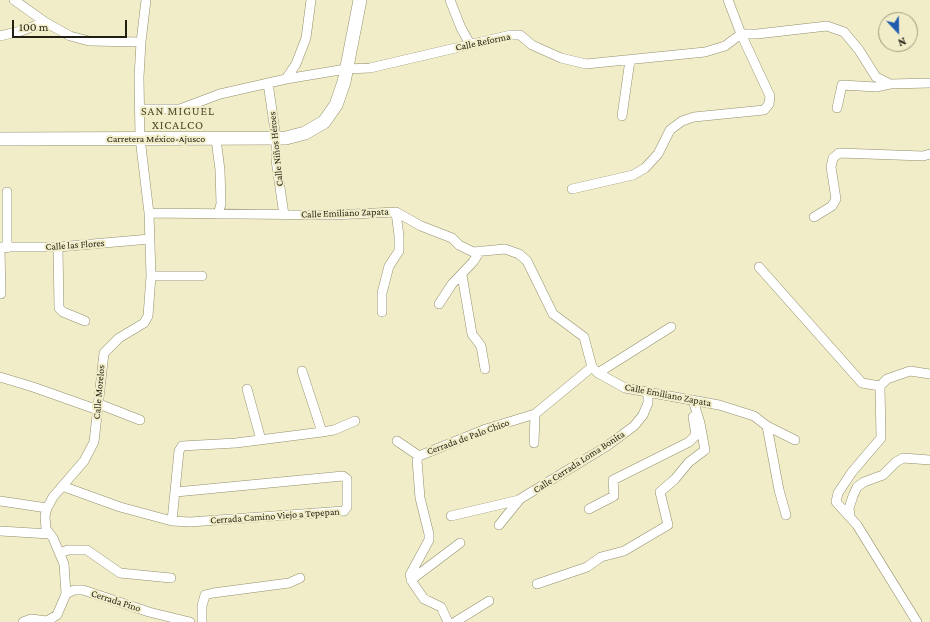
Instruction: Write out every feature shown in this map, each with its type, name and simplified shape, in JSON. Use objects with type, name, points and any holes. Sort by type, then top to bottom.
[{"type":"main road","name":"Carretera México-Ajusco","points":[[0,139],[286,138],[305,133],[324,122],[336,105],[346,69],[360,0]]},
{"type":"street","points":[[14,0],[45,22],[70,36],[89,41],[141,42]]},
{"type":"street","name":"Calle Morelos","points":[[47,508],[90,450],[94,442],[104,353],[119,338],[144,323],[148,316],[151,276],[149,213],[140,138],[141,42],[146,0]]},
{"type":"street","points":[[286,79],[296,64],[306,38],[311,0]]},
{"type":"street","points":[[450,0],[461,28],[470,44]]},
{"type":"street","points":[[572,189],[634,175],[646,168],[658,154],[670,130],[682,121],[694,117],[764,110],[769,104],[770,96],[741,34],[728,0]]},
{"type":"street","points":[[0,36],[21,31],[45,22]]},
{"type":"street","points":[[741,34],[756,34],[828,26],[844,32],[859,50],[876,77],[890,84]]},
{"type":"street","name":"Calle Reforma","points":[[140,109],[180,109],[220,94],[268,83],[346,69],[370,68],[511,35],[520,35],[532,45],[561,58],[586,64],[706,52],[726,46],[741,34]]},
{"type":"street","points":[[622,116],[630,60]]},
{"type":"street","name":"Calle Niños Héroes","points":[[268,83],[276,138],[276,160],[284,215]]},
{"type":"street","points":[[838,108],[842,85],[876,87],[890,84],[930,83]]},
{"type":"street","points":[[216,139],[220,170],[221,204],[218,214]]},
{"type":"street","points":[[814,217],[832,206],[836,199],[832,167],[833,158],[839,153],[923,156],[930,154]]},
{"type":"street","points":[[2,294],[2,248],[7,192]]},
{"type":"street","points":[[382,312],[382,293],[389,266],[398,251],[399,236],[396,212]]},
{"type":"street","name":"Calle Emiliano Zapata","points":[[149,213],[333,215],[396,212],[421,226],[452,238],[459,245],[473,252],[505,249],[519,254],[527,261],[553,314],[584,337],[595,370],[625,388],[719,405],[754,416],[768,426],[795,440]]},
{"type":"street","name":"Calle las Flores","points":[[2,248],[58,247],[150,239]]},
{"type":"street","points":[[58,247],[59,308],[63,312],[85,321]]},
{"type":"street","points":[[439,304],[452,284],[462,275],[480,251]]},
{"type":"street","points":[[759,267],[862,383],[880,386]]},
{"type":"street","points":[[462,275],[472,334],[481,346],[485,369]]},
{"type":"street","points":[[151,276],[202,276]]},
{"type":"street","name":"Cerrada de Palo Chico","points":[[411,580],[411,571],[429,540],[429,534],[420,498],[417,460],[419,456],[486,429],[534,414],[595,370],[671,327]]},
{"type":"street","points":[[917,622],[850,516],[836,502],[838,493],[852,472],[881,438],[880,386],[887,379],[910,370],[930,374]]},
{"type":"street","points":[[302,371],[322,432]]},
{"type":"street","points":[[0,378],[140,420]]},
{"type":"street","points":[[247,389],[261,440]]},
{"type":"street","name":"Calle Cerrada Loma Bonita","points":[[499,525],[520,499],[607,446],[634,426],[643,415],[648,403],[648,392]]},
{"type":"street","points":[[589,509],[614,496],[612,480],[689,442],[696,435],[690,399]]},
{"type":"street","points":[[537,584],[587,567],[601,557],[624,551],[668,525],[660,492],[672,482],[689,462],[705,450],[700,423],[690,399]]},
{"type":"street","points":[[534,414],[534,443]]},
{"type":"street","points":[[62,486],[120,507],[172,521],[179,451],[182,446],[261,440],[322,432],[334,430],[356,420]]},
{"type":"street","points":[[768,426],[779,490],[786,515]]},
{"type":"street","points":[[397,441],[419,456]]},
{"type":"street","points":[[850,516],[853,496],[857,487],[864,482],[883,476],[896,462],[903,458],[930,460]]},
{"type":"street","name":"Cerrada Camino Viejo a Tepepan","points":[[172,521],[190,522],[344,511],[348,507],[347,479],[343,476],[176,492]]},
{"type":"street","points":[[451,516],[520,499]]},
{"type":"street","points":[[0,501],[47,508],[45,516],[46,529],[60,553],[64,564],[66,594],[57,615],[48,621],[31,619],[23,622]]},
{"type":"street","points":[[0,531],[50,534]]},
{"type":"street","points":[[448,622],[441,607],[424,599],[411,580],[460,543]]},
{"type":"street","points":[[60,553],[68,550],[87,550],[120,573],[171,578]]},
{"type":"street","points":[[202,622],[202,606],[205,595],[290,583],[300,578]]},
{"type":"street","name":"Cerrada Pino","points":[[66,594],[74,590],[83,590],[149,612],[190,622]]},
{"type":"street","points":[[455,622],[489,601]]},
{"type":"district","name":"SAN MIGUEL XICALCO","points":[[178,118]]}]
